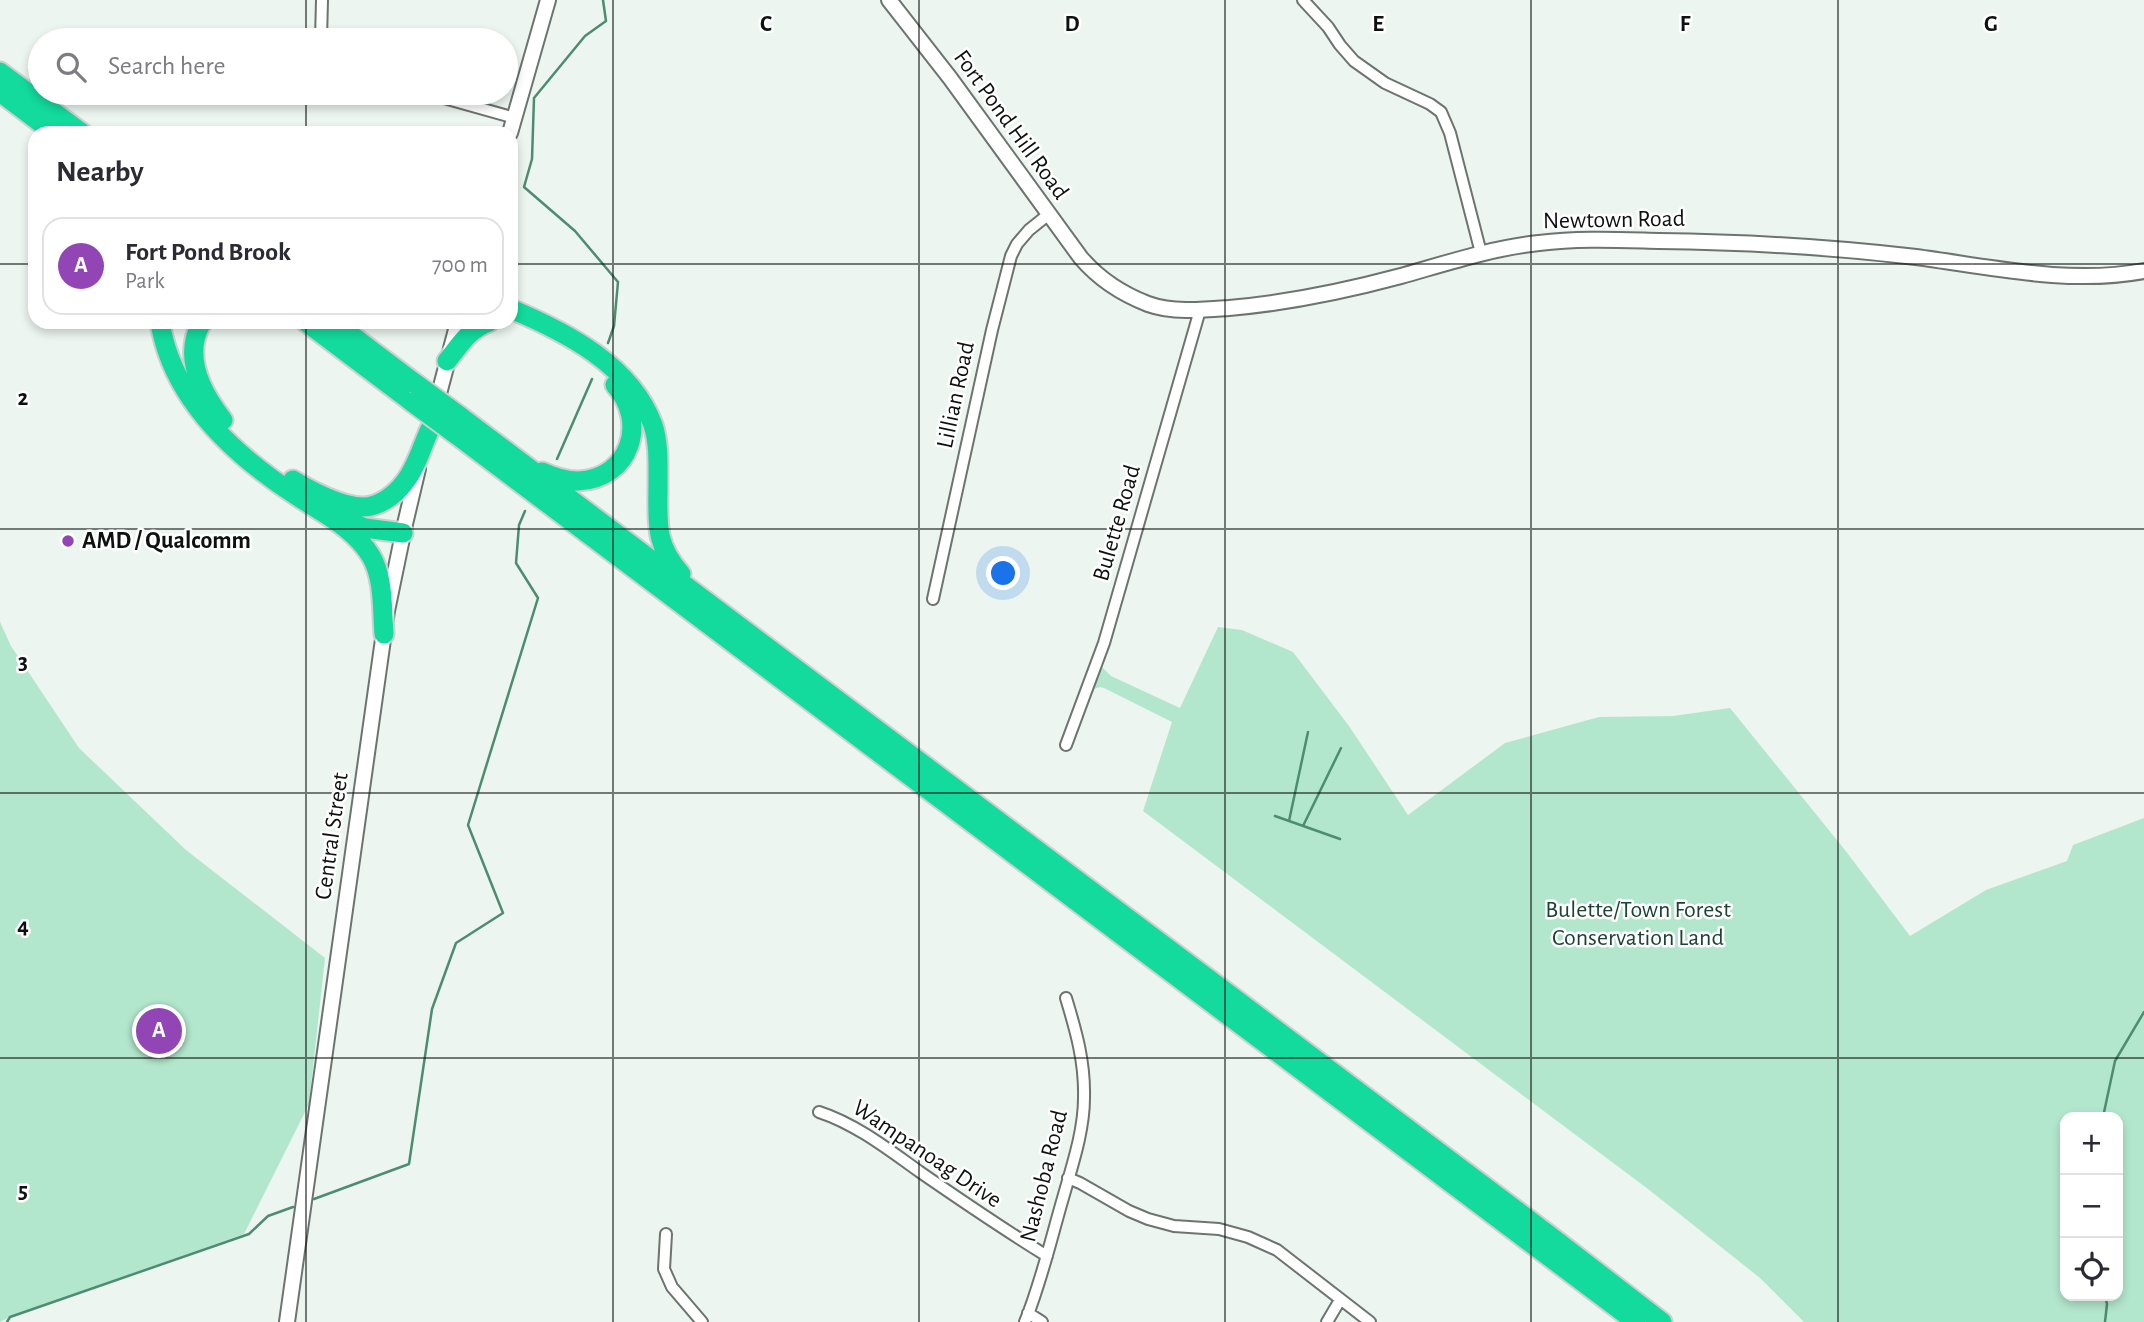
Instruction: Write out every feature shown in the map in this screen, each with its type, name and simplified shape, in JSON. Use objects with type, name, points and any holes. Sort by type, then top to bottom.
[{"type":"highway","points":[[0,72],[28,93]]},
{"type":"highway","points":[[0,92],[45,126]]},
{"type":"highway","points":[[44,105],[73,126]]},
{"type":"highway","points":[[518,314],[565,335],[607,362],[637,394],[654,427],[660,541],[670,562],[702,599]]},
{"type":"highway","points":[[457,425],[526,466],[561,479],[575,481],[599,476],[620,461],[628,449],[633,434],[632,418],[620,391],[594,365],[555,340],[529,328],[518,316]]},
{"type":"highway","points":[[161,329],[173,363],[193,403],[226,441],[258,469],[358,538],[372,558],[380,584],[384,634]]},
{"type":"highway","points":[[199,329],[192,351],[195,368],[209,402],[237,438],[262,460],[297,482],[388,522],[403,533]]},
{"type":"highway","points":[[306,329],[414,393]]},
{"type":"highway","points":[[315,329],[357,360]]},
{"type":"highway","points":[[342,329],[414,393],[1636,1322]]},
{"type":"highway","points":[[447,361],[467,335],[475,329]]},
{"type":"highway","points":[[351,505],[375,505],[397,491],[406,481],[430,429]]},
{"type":"highway","points":[[526,466],[600,533],[702,599],[1662,1322]]},
{"type":"highway","points":[[325,513],[365,528],[403,533]]},
{"type":"street","points":[[321,0],[321,28]]},
{"type":"street","points":[[518,104],[548,0]]},
{"type":"street","name":"Fort Pond Hill Road","points":[[889,0],[950,78],[1081,258],[1098,275]]},
{"type":"street","points":[[1303,0],[1354,61],[1385,83],[1441,112],[1450,133],[1481,253]]},
{"type":"street","points":[[468,105],[514,118]]},
{"type":"street","points":[[512,126],[518,105]]},
{"type":"street","name":"Lillian Road","points":[[933,599],[992,330],[1011,256],[1029,230],[1049,214]]},
{"type":"street","name":"Newtown Road","points":[[1098,275],[1117,289],[1149,304],[1200,310],[1311,297],[1481,253],[1540,243],[1584,240],[1778,245],[2077,276],[2144,271]]},
{"type":"street","name":"Bulette Road","points":[[1066,745],[1104,643],[1200,310]]},
{"type":"street","points":[[447,361],[456,329]]},
{"type":"street","name":"Central Street","points":[[288,1322],[384,634],[403,533],[447,361]]},
{"type":"street","name":"Nashoba Road","points":[[1027,1317],[1068,1178],[1084,1101],[1079,1037],[1066,998]]},
{"type":"street","name":"Wampanoag Drive","points":[[819,1112],[838,1118],[998,1226],[1046,1255]]},
{"type":"street","points":[[1068,1178],[1148,1219],[1174,1226],[1219,1229],[1248,1237],[1277,1250],[1370,1322]]},
{"type":"street","points":[[666,1234],[664,1269],[673,1287],[702,1322]]},
{"type":"street","points":[[1328,1322],[1340,1300]]},
{"type":"street","points":[[1027,1317],[1042,1322]]},
{"type":"green space","points":[[0,622],[11,646],[79,748],[186,850],[325,958],[309,1104],[244,1234],[0,1322]]},
{"type":"green space","name":"Bulette/Town Forest Conservation Land","points":[[1218,627],[1242,630],[1293,652],[1349,726],[1408,815],[1505,743],[1599,717],[1673,716],[1730,708],[1845,850],[1910,936],[1986,890],[2067,861],[2073,845],[2144,818],[2144,1322],[1804,1322],[1760,1278],[1648,1189],[1143,811],[1172,722],[1104,688],[1091,690],[1101,666],[1111,676],[1180,708]]},
{"type":"waterway","points":[[603,0],[606,21],[585,36],[534,98],[532,159],[524,187],[575,231],[618,282],[614,326],[608,343]]},
{"type":"waterway","points":[[557,459],[592,379]]},
{"type":"waterway","points":[[314,1199],[409,1164],[432,1009],[456,943],[503,913],[468,825],[538,598],[516,563],[519,525],[525,511]]},
{"type":"waterway","points":[[1289,821],[1308,732]]},
{"type":"waterway","points":[[1303,826],[1341,748]]},
{"type":"waterway","points":[[1275,816],[1340,839]]},
{"type":"waterway","points":[[2104,1112],[2115,1061],[2144,1012]]},
{"type":"waterway","points":[[7,1322],[10,1317],[249,1234],[268,1216],[293,1207]]},
{"type":"waterway","points":[[2105,1322],[2106,1301]]},
{"type":"place","name":"AMD / Qualcomm","points":[[68,541]]},
{"type":"place","name":"Fort Pond Brook","points":[[159,1031]]}]
